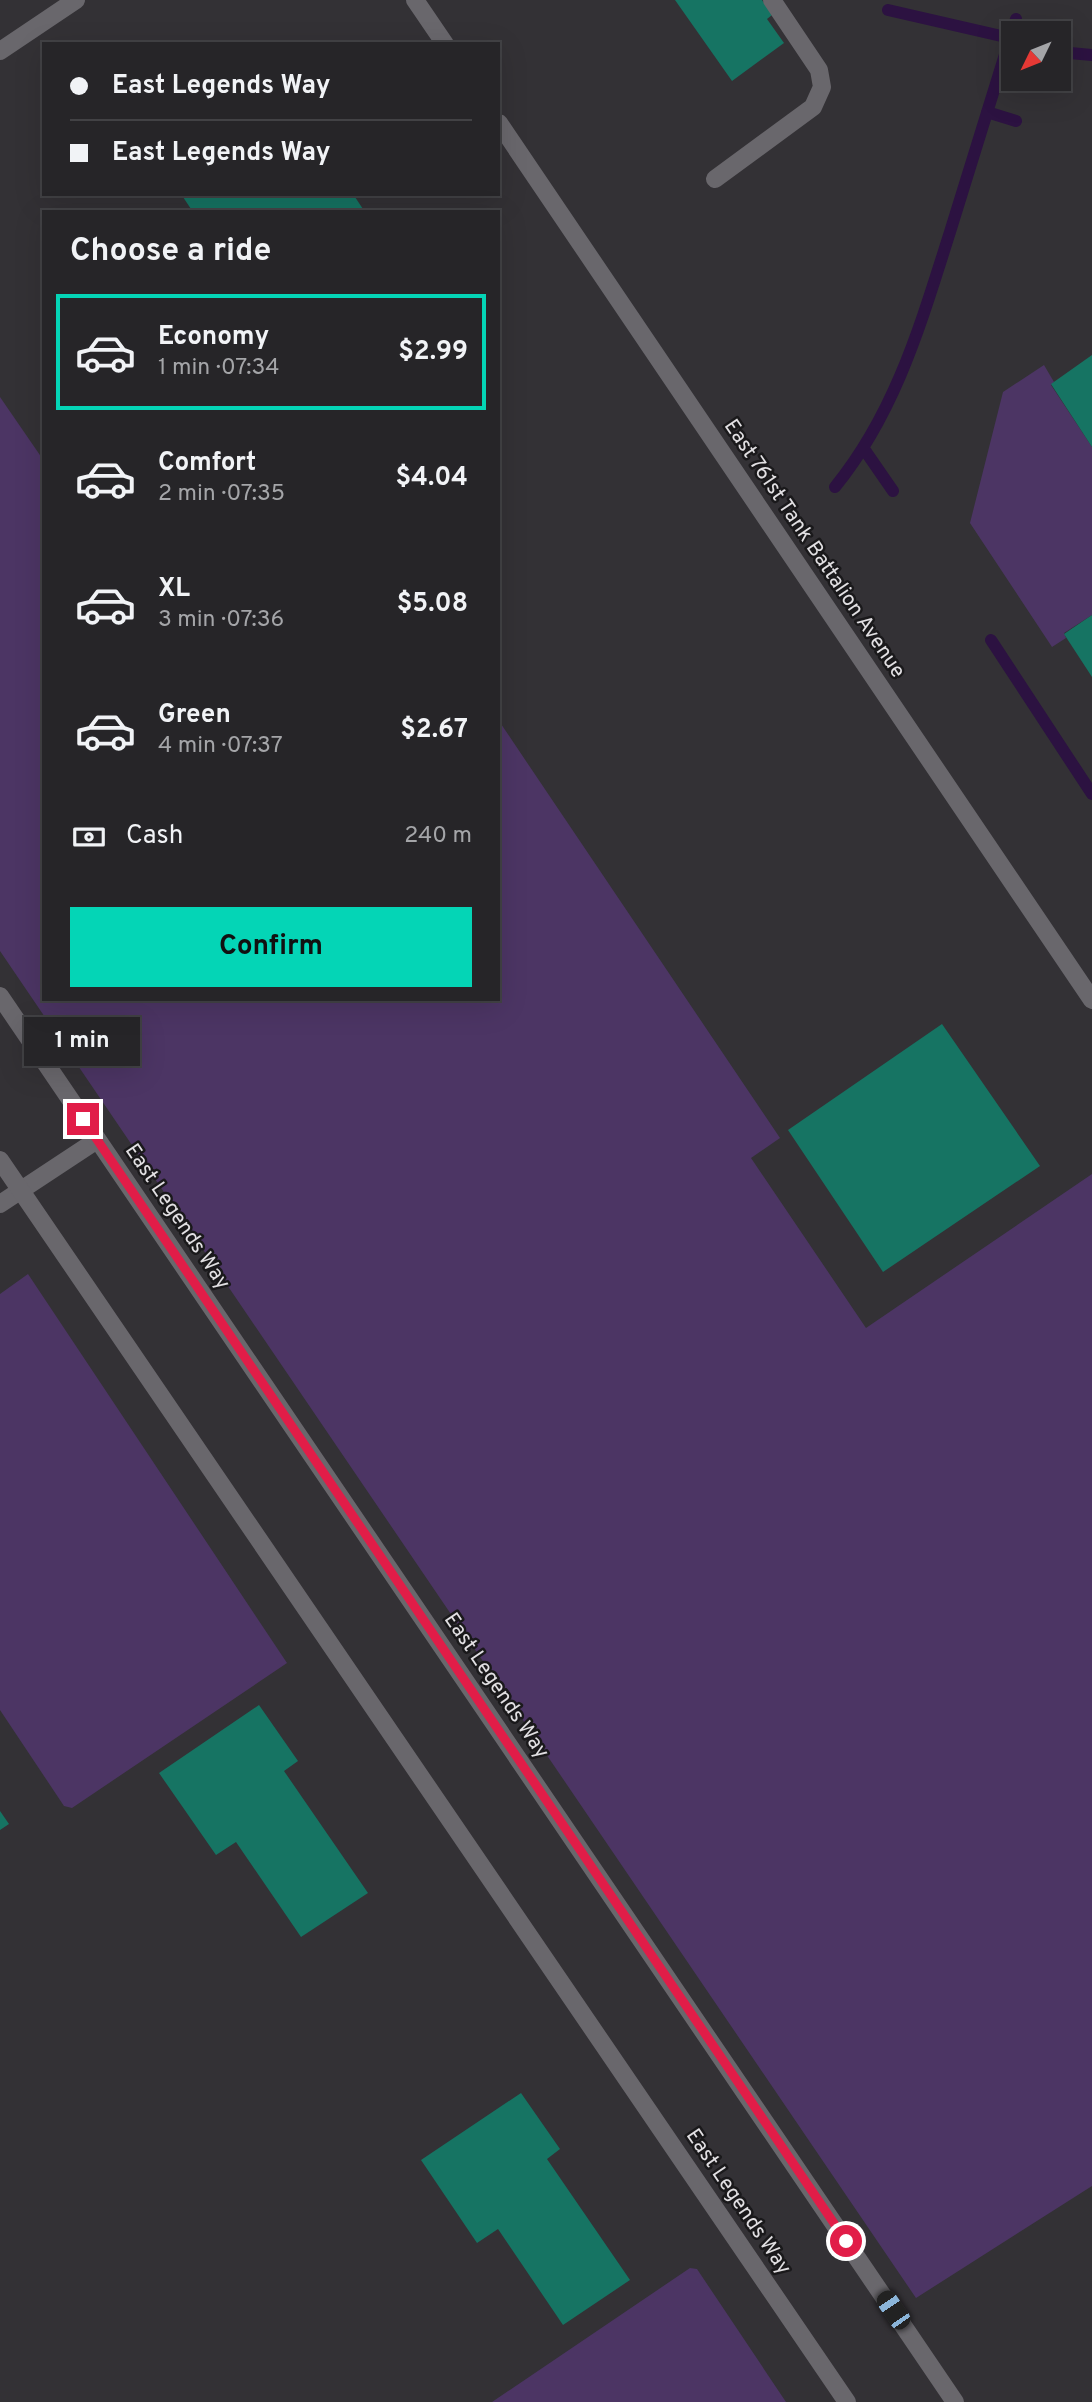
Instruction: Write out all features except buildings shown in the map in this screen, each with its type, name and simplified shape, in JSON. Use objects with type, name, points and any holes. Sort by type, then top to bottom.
[{"type":"street","points":[[0,51],[76,0]]},
{"type":"street","points":[[415,0],[444,42]]},
{"type":"street","points":[[715,179],[813,107],[822,87],[819,70],[772,0]]},
{"type":"street","name":"East 761st Tank Battalion Avenue","points":[[500,124],[1092,1000]]},
{"type":"street","name":"East Legends Way","points":[[0,996],[955,2402]]},
{"type":"street","points":[[0,1204],[97,1140]]},
{"type":"street","name":"East Legends Way","points":[[0,1160],[847,2402]]},
{"type":"shaded area","points":[[1044,365],[1054,382],[1051,385],[1092,447],[1092,615],[1064,633],[1066,638],[1052,647],[970,523],[1003,392]]},
{"type":"shaded area","points":[[0,397],[42,458],[42,1001],[500,1001],[500,722],[780,1138],[751,1158],[866,1328],[1092,1174],[1092,2186],[916,2298],[0,951]]},
{"type":"shaded area","points":[[28,1274],[287,1663],[72,1808],[64,1806],[0,1710],[0,1294]]},
{"type":"shaded area","points":[[690,2268],[697,2269],[786,2402],[492,2402]]},
{"type":"waterway","points":[[888,10],[1001,36]]},
{"type":"waterway","points":[[835,487],[875,428],[917,333],[1016,19]]},
{"type":"waterway","points":[[1071,53],[1092,55]]},
{"type":"waterway","points":[[987,112],[1016,121]]},
{"type":"waterway","points":[[864,449],[893,491]]},
{"type":"waterway","points":[[991,640],[1092,794]]},
{"type":"route","points":[[83,1119],[846,2241]]}]
